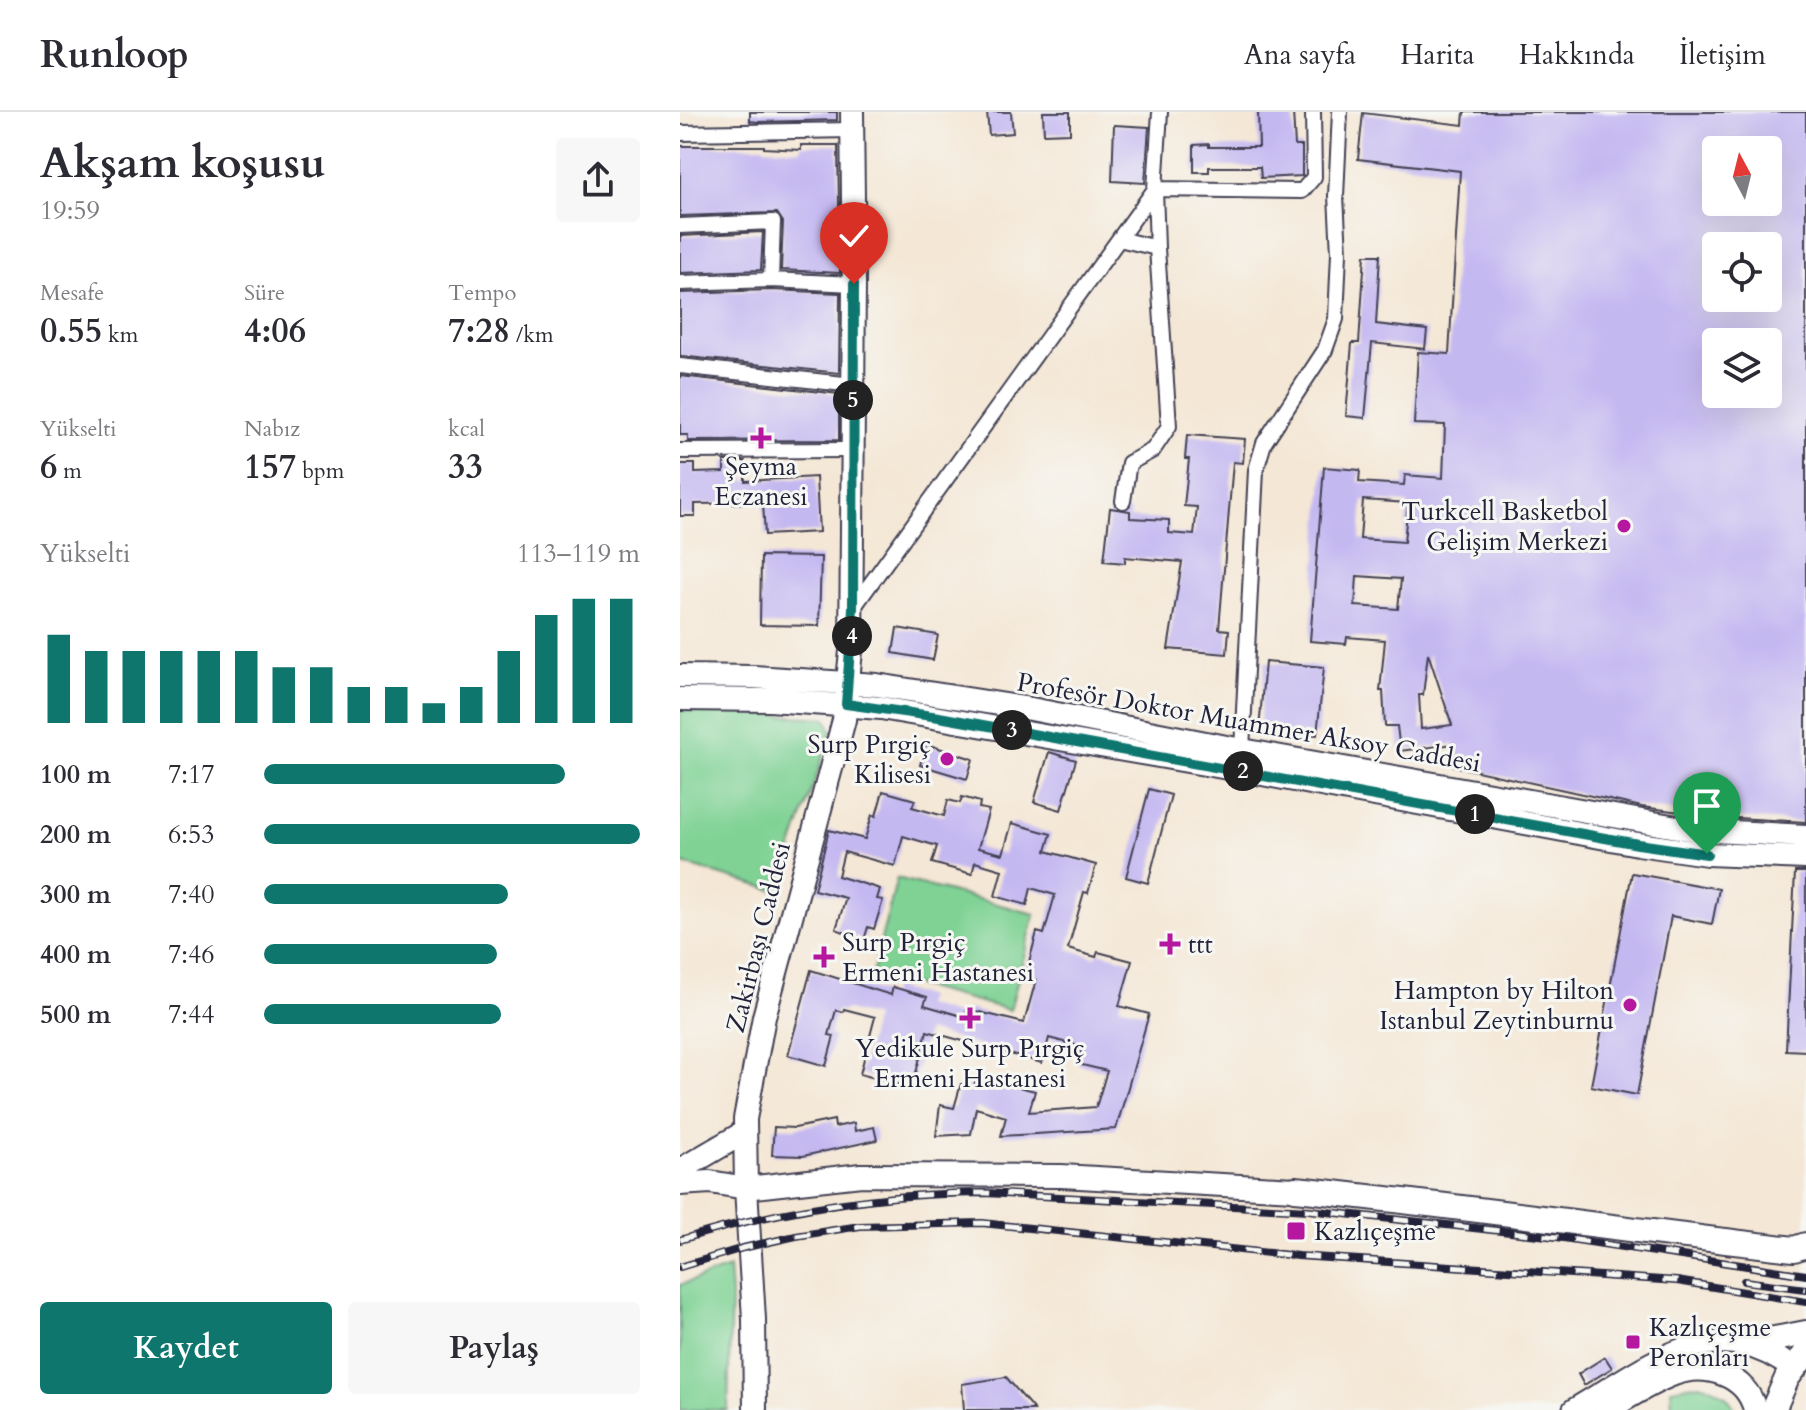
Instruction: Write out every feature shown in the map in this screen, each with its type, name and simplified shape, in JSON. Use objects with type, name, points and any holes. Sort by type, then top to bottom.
[{"type":"main road","name":"Zakirbaşı Caddesi","points":[[755,1410],[754,1319],[743,1133],[764,1017],[848,693],[853,608],[852,121]]},
{"type":"main road","name":"Profesör Doktor Muammer Aksoy Caddesi","points":[[680,676],[1031,709],[1242,750],[1695,830],[1806,836]]},
{"type":"main road","name":"Profesör Doktor Muammer Aksoy Caddesi","points":[[680,699],[848,693],[939,717],[1638,844],[1707,854],[1806,858]]},
{"type":"main road","points":[[680,1170],[743,1133]]},
{"type":"main road","points":[[680,1184],[710,1182],[746,1188],[875,1175],[1061,1176],[1295,1189],[1434,1203],[1794,1249],[1806,1245]]},
{"type":"main road","points":[[1744,1345],[1806,1333]]},
{"type":"main road","points":[[1574,1410],[1639,1370],[1684,1348],[1719,1342],[1744,1345],[1768,1353],[1802,1370],[1778,1395],[1773,1410]]},
{"type":"main road","points":[[1607,1410],[1676,1373],[1689,1371],[1724,1373],[1735,1379],[1745,1389],[1755,1410]]},
{"type":"street","points":[[1123,501],[1129,463],[1153,450],[1169,426],[1155,189],[1160,112]]},
{"type":"street","points":[[1155,189],[1302,191],[1314,177],[1313,112]]},
{"type":"street","points":[[1242,750],[1256,470],[1264,443],[1325,350],[1336,319],[1340,112]]},
{"type":"street","points":[[680,133],[852,121]]},
{"type":"street","points":[[853,608],[1155,189]]},
{"type":"street","points":[[680,226],[773,222],[771,280]]},
{"type":"street","points":[[1119,239],[1157,248]]},
{"type":"street","points":[[680,283],[771,280],[854,284]]},
{"type":"street","points":[[680,366],[853,385]]},
{"type":"street","points":[[680,451],[852,450]]},
{"type":"green space","points":[[680,710],[826,718],[832,731],[777,891],[680,863]]},
{"type":"green space","points":[[897,878],[1035,914],[1010,1010],[872,974]]},
{"type":"green space","points":[[729,1268],[728,1410],[680,1410],[680,1285]]},
{"type":"green space","points":[[1699,1384],[1721,1392],[1735,1410],[1672,1410],[1671,1389]]},
{"type":"building","points":[[750,112],[837,112],[837,120],[758,122],[750,121]]},
{"type":"building","points":[[987,112],[1011,112],[1013,133],[989,135]]},
{"type":"building","points":[[1043,112],[1070,112],[1070,133],[1044,134]]},
{"type":"building","points":[[1258,112],[1293,112],[1295,146],[1302,146],[1302,176],[1261,178],[1260,167],[1209,167],[1209,172],[1194,172],[1194,145],[1259,147]]},
{"type":"building","name":"Turkcell Basketbol Gelişim Merkezi","points":[[1464,112],[1806,112],[1806,822],[1719,817],[1642,807],[1454,766],[1454,744],[1400,751],[1397,726],[1385,726],[1383,691],[1380,691],[1385,640],[1347,637],[1346,644],[1310,641],[1324,467],[1360,470],[1359,482],[1404,485],[1405,475],[1443,478],[1445,425],[1414,424],[1418,352],[1449,354],[1460,171],[1358,159],[1363,113],[1463,125]],"holes":[[[1363,500],[1408,503],[1404,542],[1360,539]],[[1357,576],[1401,579],[1398,609],[1355,606]],[[1428,653],[1452,725],[1421,729],[1419,695],[1423,695]]]},
{"type":"building","points":[[1114,125],[1149,127],[1145,183],[1112,181]]},
{"type":"building","points":[[801,145],[838,145],[840,273],[781,270],[783,222],[777,213],[680,216],[680,146],[764,146],[801,150]]},
{"type":"building","points":[[763,232],[761,270],[680,273],[680,236]]},
{"type":"building","points":[[1365,255],[1380,255],[1376,324],[1427,330],[1425,349],[1372,343],[1365,418],[1346,416],[1352,343],[1359,343]]},
{"type":"building","points":[[771,290],[840,293],[839,373],[680,356],[680,293]]},
{"type":"building","points":[[680,376],[839,394],[839,440],[688,441],[688,435],[680,435]]},
{"type":"building","points":[[1187,435],[1245,439],[1243,463],[1233,462],[1219,629],[1229,630],[1227,654],[1168,649],[1182,562],[1125,557],[1125,563],[1104,561],[1110,508],[1130,511],[1130,518],[1169,520],[1169,533],[1194,535],[1197,507],[1184,506],[1189,459],[1185,459]]},
{"type":"building","points":[[724,461],[745,461],[745,481],[816,477],[819,532],[765,535],[763,503],[695,504],[695,516],[680,516],[680,464],[695,464],[695,473],[724,472]]},
{"type":"building","points":[[761,556],[821,557],[819,626],[760,625]]},
{"type":"building","points":[[897,628],[938,635],[933,660],[893,653]]},
{"type":"building","points":[[1265,662],[1324,667],[1317,735],[1259,730]]},
{"type":"building","points":[[926,744],[973,759],[967,779],[920,765]]},
{"type":"building","points":[[1049,752],[1076,760],[1061,810],[1034,802]]},
{"type":"building","points":[[1149,789],[1171,795],[1148,883],[1126,877]]},
{"type":"building","points":[[883,791],[915,800],[912,807],[944,816],[948,800],[960,803],[962,797],[980,802],[979,808],[989,810],[978,848],[1003,854],[1012,823],[1051,834],[1046,851],[1096,865],[1088,893],[1084,892],[1068,949],[1096,957],[1098,952],[1132,961],[1119,1006],[1149,1014],[1116,1129],[1001,1136],[1006,1117],[976,1108],[971,1134],[936,1136],[940,1105],[954,1108],[961,1084],[973,1088],[977,1077],[1035,1091],[1029,1112],[1096,1107],[1107,1071],[1078,1064],[1082,1047],[1049,1038],[1042,1063],[927,1031],[912,1088],[860,1074],[875,1017],[844,1009],[843,1012],[836,1010],[829,1035],[834,1036],[826,1066],[788,1055],[811,970],[891,995],[893,987],[927,997],[924,1005],[965,1017],[967,1009],[1024,1023],[1036,980],[1025,977],[1037,932],[1044,934],[1055,895],[1031,888],[1027,905],[995,896],[1002,870],[975,862],[972,874],[932,863],[937,846],[903,836],[895,866],[844,852],[838,876],[880,889],[877,899],[883,900],[874,929],[868,927],[864,940],[836,929],[846,898],[814,890],[829,830],[865,839]]},
{"type":"building","points":[[1795,872],[1806,872],[1806,1051],[1786,1050]]},
{"type":"building","name":"Hampton by Hilton Istanbul Zeytinburnu","points":[[1632,873],[1719,889],[1712,924],[1671,916],[1637,1095],[1591,1086]]},
{"type":"building","points":[[834,1120],[835,1127],[854,1123],[855,1131],[874,1127],[877,1140],[803,1156],[772,1155],[774,1127],[795,1128]]},
{"type":"building","points":[[1605,1357],[1612,1368],[1584,1385],[1578,1374]]},
{"type":"building","points":[[1006,1377],[1034,1410],[964,1410],[962,1384]]},
{"type":"railway","points":[[680,1240],[755,1220],[831,1205],[907,1196],[985,1193],[1309,1210],[1557,1237],[1806,1275]]},
{"type":"railway","points":[[680,1267],[743,1248],[860,1226],[982,1223],[1298,1256],[1677,1281],[1806,1302]]},
{"type":"railway","points":[[1744,1281],[1806,1289]]},
{"type":"place","name":"Şeyma Eczanesi","points":[[761,438]]},
{"type":"place","name":"Turkcell Basketbol Gelişim Merkezi","points":[[1624,526]]},
{"type":"place","name":"Surp Pırgiç Kilisesi","points":[[947,759]]},
{"type":"place","name":"ttt","points":[[1170,944]]},
{"type":"place","name":"Surp Pırgiç Ermeni Hastanesi","points":[[824,957]]},
{"type":"place","name":"Hampton by Hilton Istanbul Zeytinburnu","points":[[1630,1005]]},
{"type":"place","name":"Yedikule Surp Pırgiç Ermeni Hastanesi","points":[[970,1018]]},
{"type":"place","name":"Kazlıçeşme","points":[[1296,1231]]},
{"type":"place","name":"Kazlıçeşme Peronları","points":[[1633,1342]]},
{"type":"route","points":[[854,284],[853,608],[846,704],[939,717],[1707,854]]}]
